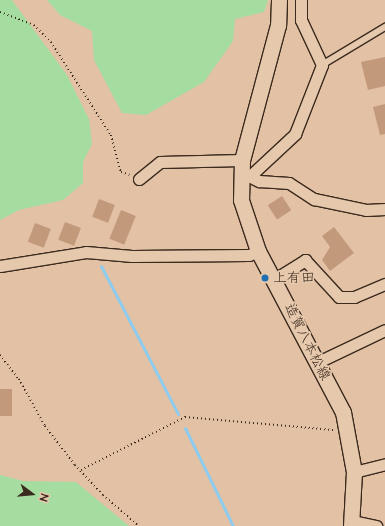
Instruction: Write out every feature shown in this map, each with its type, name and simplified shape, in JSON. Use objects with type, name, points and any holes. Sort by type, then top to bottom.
[{"type":"main road","name":"造賀八本松線","points":[[279,0],[278,25],[244,169],[241,200],[258,251],[275,278],[343,412],[354,472],[352,523]]},
{"type":"street","points":[[244,169],[295,134],[322,65],[301,20],[301,0]]},
{"type":"street","points":[[139,178],[160,162],[244,169],[259,181],[288,183],[314,199],[366,210],[385,209]]},
{"type":"street","points":[[0,266],[86,252],[132,256],[249,255],[258,251]]},
{"type":"street","points":[[275,278],[305,260],[339,297],[354,297],[385,284]]},
{"type":"street","points":[[318,362],[385,330]]},
{"type":"street","points":[[354,472],[385,464]]},
{"type":"street","points":[[352,523],[376,526]]},
{"type":"lane","points":[[322,65],[385,27]]},
{"type":"path","points":[[0,12],[34,25],[50,42],[111,135],[121,172],[139,178]]},
{"type":"path","points":[[0,355],[19,379],[45,426],[103,495],[138,526]]},
{"type":"path","points":[[81,470],[185,417],[347,428]]},
{"type":"green space","points":[[0,0],[12,0],[67,75],[89,119],[92,144],[83,162],[83,183],[63,200],[19,210],[0,220]]},
{"type":"green space","points":[[47,0],[268,0],[264,12],[235,19],[233,41],[204,82],[146,115],[122,113],[94,60],[92,31],[60,15]]},
{"type":"green space","points":[[0,475],[23,481],[76,482],[129,526],[0,526]]},
{"type":"building","points":[[385,57],[385,86],[368,90],[361,62]]},
{"type":"building","points":[[385,104],[385,134],[380,135],[373,107]]},
{"type":"building","points":[[282,196],[291,210],[277,220],[268,205]]},
{"type":"building","points":[[99,199],[115,205],[108,223],[92,217]]},
{"type":"building","points":[[121,210],[136,216],[124,245],[109,239]]},
{"type":"building","points":[[65,222],[81,228],[74,246],[58,240]]},
{"type":"building","points":[[35,223],[51,229],[44,248],[28,242]]},
{"type":"building","points":[[334,227],[354,253],[330,271],[322,260],[330,247],[322,236]]},
{"type":"building","points":[[0,389],[12,389],[12,416],[0,416]]},
{"type":"waterway","points":[[101,266],[178,414]]},
{"type":"waterway","points":[[185,428],[233,526]]},
{"type":"place","name":"上有田","points":[[265,278]]}]
